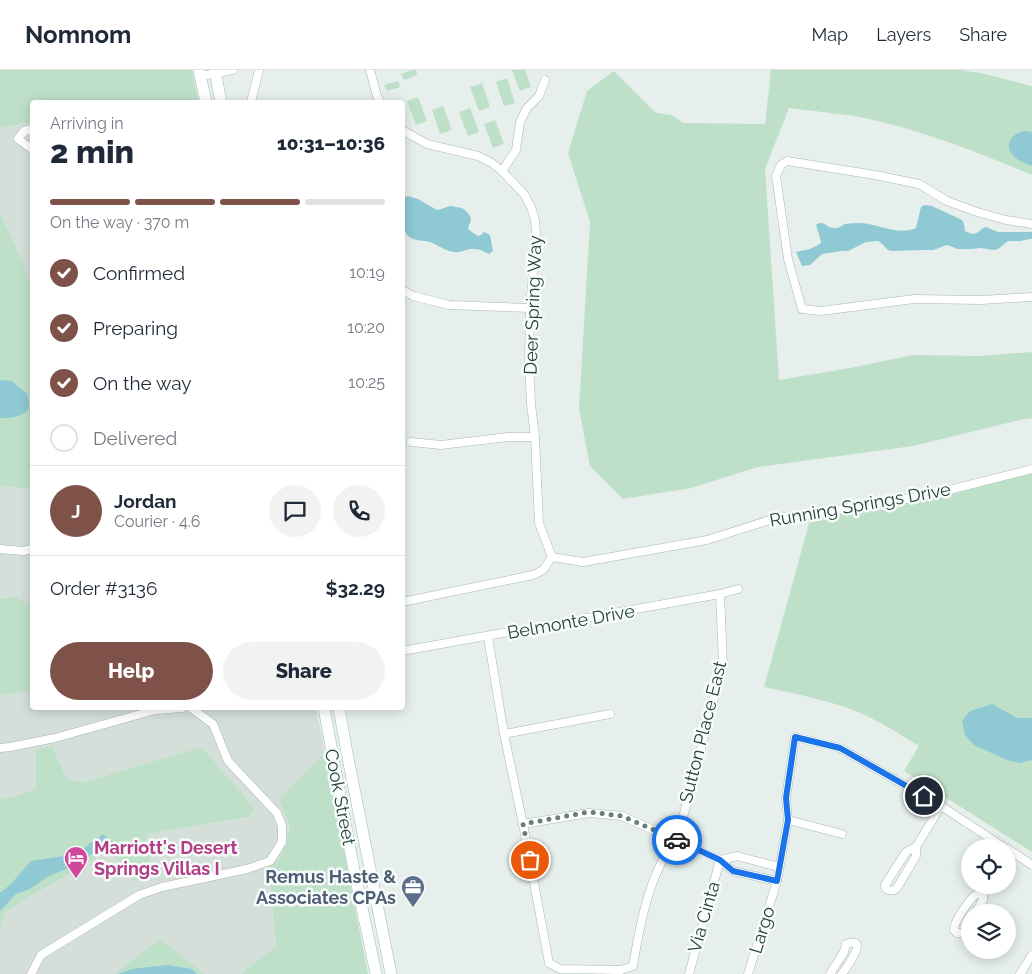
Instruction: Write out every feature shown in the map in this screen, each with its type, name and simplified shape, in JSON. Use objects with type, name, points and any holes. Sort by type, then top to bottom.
[{"type":"main road","points":[[215,72],[222,100]]},
{"type":"main road","points":[[200,73],[206,100]]},
{"type":"main road","name":"Cook Street","points":[[324,710],[353,865],[376,974]]},
{"type":"main road","name":"Cook Street","points":[[339,710],[390,974]]},
{"type":"main road","points":[[338,786],[349,813],[355,847],[364,880],[373,885]]},
{"type":"street","points":[[200,73],[233,70]]},
{"type":"street","points":[[252,100],[259,70]]},
{"type":"street","points":[[370,70],[379,100]]},
{"type":"street","points":[[502,171],[516,150],[520,122],[527,108],[539,96],[545,80]]},
{"type":"street","points":[[30,130],[24,131],[18,139],[30,148]]},
{"type":"street","name":"Deer Spring Way","points":[[405,132],[427,144],[478,156],[492,163],[524,194],[531,207],[535,220],[536,235],[530,308],[529,363],[531,404],[535,437],[539,523],[552,557]]},
{"type":"street","points":[[1032,224],[1006,220],[977,212],[947,200],[919,184],[876,175],[787,161],[781,165],[776,176],[788,259],[802,309],[821,312],[914,299],[981,300],[1032,297]]},
{"type":"street","points":[[405,292],[413,296],[449,305],[530,308]]},
{"type":"street","points":[[411,442],[441,446],[508,437],[535,437]]},
{"type":"street","name":"Running Springs Drive","points":[[552,557],[583,562],[707,540],[776,518],[878,504],[933,494],[1032,469]]},
{"type":"street","points":[[0,549],[23,551],[30,549]]},
{"type":"street","points":[[405,601],[534,575],[543,570],[552,557]]},
{"type":"street","name":"Belmonte Drive","points":[[405,651],[488,637],[720,594],[738,589]]},
{"type":"street","name":"Sutton Place East","points":[[523,824],[549,963],[560,969],[620,970],[633,966],[651,886],[663,858],[677,840],[723,664],[720,594]]},
{"type":"street","points":[[488,637],[504,734],[523,824],[589,812],[622,816],[720,860],[733,871],[777,881]]},
{"type":"street","points":[[0,748],[55,738],[155,710]]},
{"type":"street","points":[[31,974],[41,955],[139,895],[162,887],[247,869],[270,862],[282,842],[282,826],[277,813],[228,761],[212,724],[194,710]]},
{"type":"street","points":[[504,734],[610,714]]},
{"type":"street","name":"Largo","points":[[748,974],[780,866],[788,820],[786,798],[795,737],[840,748],[941,806]]},
{"type":"street","points":[[916,847],[906,852],[885,885],[888,891],[897,888],[916,856],[916,847],[941,806],[991,839]]},
{"type":"street","points":[[788,820],[842,834]]},
{"type":"street","points":[[1016,855],[1032,865]]},
{"type":"street","points":[[720,860],[737,856],[780,866]]},
{"type":"street","name":"Via Cinta","points":[[688,974],[720,860]]},
{"type":"street","points":[[968,904],[977,894]]},
{"type":"street","points":[[961,915],[955,924],[954,930],[957,933],[961,933]]},
{"type":"street","points":[[830,974],[844,952],[846,944],[855,943],[857,951],[842,974]]},
{"type":"street","points":[[1020,974],[1032,955]]},
{"type":"shaded area","points":[[30,122],[30,286],[24,264],[0,213],[0,128]]},
{"type":"shaded area","points":[[0,486],[30,489],[30,605],[15,596],[0,599]]},
{"type":"shaded area","points":[[30,690],[30,710],[316,710],[325,752],[279,800],[290,826],[280,858],[268,867],[276,947],[241,974],[205,974],[160,939],[114,974],[0,974],[0,930],[5,912],[110,849],[152,875],[145,834],[249,817],[255,809],[201,747],[84,782],[67,779],[52,746],[36,749],[36,788],[16,796],[0,798],[0,696]]},
{"type":"green space","points":[[0,70],[192,70],[199,100],[30,100],[30,122],[0,128]]},
{"type":"green space","points":[[416,70],[417,75],[404,80],[401,74]]},
{"type":"green space","points":[[512,70],[525,70],[531,87],[520,91]]},
{"type":"green space","points":[[771,70],[959,70],[981,73],[1032,86],[1032,175],[950,143],[887,123],[856,116],[789,108],[765,169],[779,380],[913,355],[980,356],[1032,352],[1032,418],[913,446],[758,467],[691,488],[623,499],[590,466],[579,409],[590,222],[568,153],[587,91],[614,71],[656,113],[672,115],[683,123],[765,124]]},
{"type":"green space","points":[[507,78],[515,103],[504,106],[496,82]]},
{"type":"green space","points":[[398,81],[400,87],[387,91],[384,85]]},
{"type":"green space","points":[[482,83],[490,107],[479,111],[470,87]]},
{"type":"green space","points":[[418,97],[427,121],[416,125],[407,101]]},
{"type":"green space","points":[[443,106],[452,130],[440,134],[432,110]]},
{"type":"green space","points":[[470,108],[479,132],[468,136],[459,112]]},
{"type":"green space","points":[[495,120],[504,144],[493,148],[484,124]]},
{"type":"green space","points":[[0,213],[24,264],[30,286],[30,489],[0,486]]},
{"type":"green space","points":[[1032,472],[1032,852],[1016,842],[1016,839],[1011,839],[904,771],[919,746],[858,712],[824,701],[764,687],[811,516],[908,503]]},
{"type":"green space","points":[[15,596],[30,605],[30,690],[0,696],[0,599]]},
{"type":"green space","points":[[52,746],[67,779],[84,782],[201,747],[255,809],[249,817],[146,834],[152,874],[134,881],[110,849],[5,912],[0,930],[0,798],[16,796],[36,788],[36,749]]},
{"type":"green space","points":[[325,752],[368,974],[241,974],[276,946],[268,867],[280,858],[290,827],[279,800]]},
{"type":"green space","points":[[160,939],[205,974],[114,974]]},
{"type":"water","points":[[1024,131],[1032,132],[1032,166],[1020,161],[1009,149],[1010,140],[1018,133]]},
{"type":"water","points":[[408,196],[418,199],[437,210],[450,206],[462,208],[470,216],[469,230],[478,236],[484,232],[490,235],[493,251],[489,254],[475,249],[459,252],[451,251],[430,242],[411,238],[405,230],[405,197]]},
{"type":"water","points":[[924,205],[932,206],[962,220],[965,231],[969,233],[975,234],[986,227],[998,232],[1032,232],[1032,239],[1008,241],[998,249],[993,250],[981,248],[958,249],[947,245],[933,250],[892,251],[888,250],[880,242],[866,242],[848,251],[822,254],[810,265],[802,266],[796,252],[810,249],[820,244],[821,241],[816,225],[819,223],[823,223],[831,228],[851,223],[861,223],[903,231],[910,230],[916,228],[921,207]]},
{"type":"water","points":[[0,380],[12,381],[27,394],[28,410],[15,417],[0,418]]},
{"type":"water","points":[[992,704],[1017,718],[1032,718],[1032,760],[1020,763],[1007,760],[974,745],[965,735],[962,721],[970,711]]},
{"type":"water","points":[[103,834],[108,839],[118,843],[126,843],[123,850],[103,850],[92,854],[66,869],[47,877],[30,889],[16,894],[0,911],[0,893],[11,884],[31,861],[69,855],[80,851]]},
{"type":"water","points":[[168,965],[192,969],[197,974],[118,974],[132,969]]},
{"type":"way so far","points":[[530,860],[523,824],[589,812],[622,816],[677,840]]},
{"type":"place","name":"Marriott's Desert Springs Villas I","points":[[76,879]]},
{"type":"place","name":"Remus Haste & Associates CPAs","points":[[413,908]]},
{"type":"route","points":[[677,840],[720,860],[733,871],[777,881],[788,820],[786,798],[795,737],[840,748],[924,796]]}]
